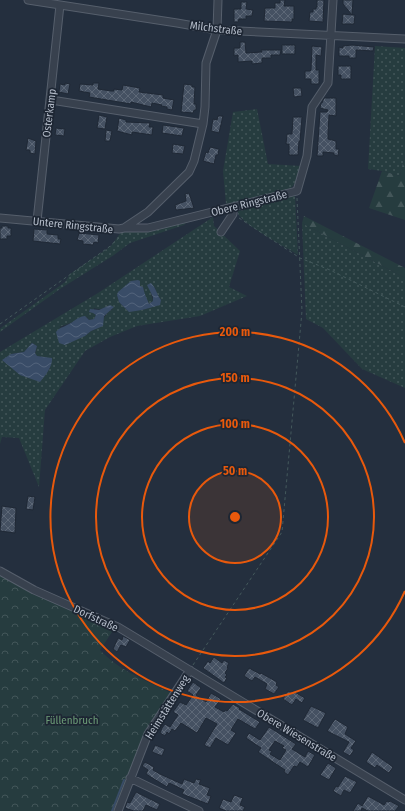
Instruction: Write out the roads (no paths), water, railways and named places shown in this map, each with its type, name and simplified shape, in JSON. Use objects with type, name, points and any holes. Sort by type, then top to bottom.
[{"type":"street","name":"Milchstraße","points":[[28,0],[217,30],[405,39]]},
{"type":"street","name":"Untere Ringstraße","points":[[0,218],[119,229],[124,228],[148,212],[188,172],[194,161],[204,124],[206,64],[217,30],[218,0]]},
{"type":"street","name":"Obere Ringstraße","points":[[124,228],[148,228],[233,210],[297,191],[307,156],[312,107],[328,83],[333,0]]},
{"type":"street","name":"Osterkamp","points":[[37,221],[60,5]]},
{"type":"street","points":[[51,100],[204,124]]},
{"type":"street","points":[[222,232],[233,210]]},
{"type":"street","name":"Dorfstraße","points":[[0,571],[34,590],[118,627],[190,670]]},
{"type":"street","name":"Heimstättenweg","points":[[118,811],[148,734],[190,670]]},
{"type":"street","name":"Obere Wiesenstraße","points":[[190,670],[405,800]]},
{"type":"street","points":[[130,778],[199,811]]},
{"type":"water","points":[[131,281],[140,281],[140,286],[143,287],[149,304],[153,301],[153,297],[147,285],[151,283],[161,300],[160,305],[129,312],[119,302],[117,295],[118,292]]},
{"type":"water","points":[[110,305],[114,307],[104,316],[103,326],[65,345],[59,343],[56,332],[59,329],[70,324],[77,318],[85,316],[89,320],[94,319],[96,315],[89,312],[90,309],[99,310]]},
{"type":"water","points":[[32,343],[37,346],[35,353],[37,356],[52,358],[50,368],[40,382],[20,375],[2,360],[11,354],[24,352]]},
{"type":"waterway","points":[[112,811],[124,780]]},
{"type":"park label","name":"Füllenbruch","points":[[72,720]]}]
